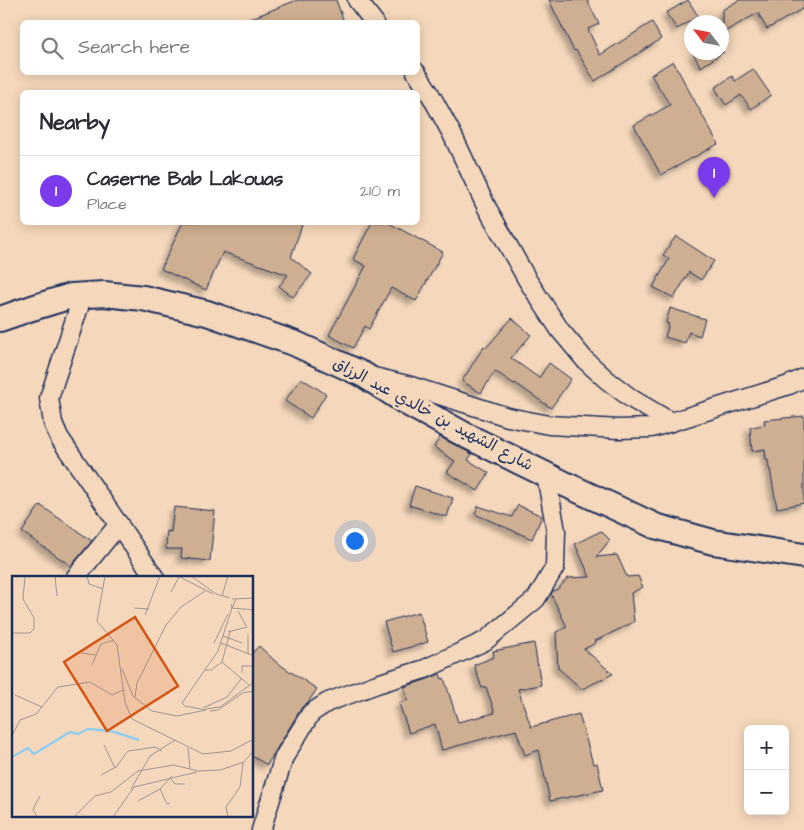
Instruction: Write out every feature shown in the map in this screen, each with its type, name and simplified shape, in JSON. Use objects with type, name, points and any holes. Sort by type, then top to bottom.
[{"type":"main road","name":"شارع الشهيد بن خالدي عبد الرزاق","points":[[0,319],[71,296],[104,294],[143,298],[207,312],[296,344],[364,375],[407,403],[465,435],[655,526],[713,542],[804,556]]},
{"type":"street","points":[[357,0],[372,20]]},
{"type":"street","points":[[418,75],[452,134],[486,206],[528,281],[560,330],[585,360],[607,380],[632,399],[671,422]]},
{"type":"street","points":[[83,295],[49,398],[53,422],[59,437],[154,576]]},
{"type":"street","points":[[364,375],[411,386],[508,418],[549,425],[619,429],[652,428],[789,385],[804,378]]},
{"type":"street","points":[[261,830],[284,757],[311,713],[328,702],[425,669],[485,641],[536,598],[555,568],[556,532],[546,475]]},
{"type":"street","points":[[77,576],[119,524]]},
{"type":"building","points":[[297,0],[336,0],[343,20],[247,20]]},
{"type":"building","points":[[549,0],[587,0],[599,24],[588,29],[600,55],[652,22],[661,39],[595,81],[576,50],[574,51]]},
{"type":"building","points":[[688,0],[697,15],[684,15],[684,25],[677,29],[666,13]]},
{"type":"building","points":[[739,0],[804,0],[804,8],[767,29],[758,13],[729,29],[729,15],[722,15],[722,10]]},
{"type":"building","points":[[697,60],[712,60],[701,67]]},
{"type":"building","points":[[673,61],[718,144],[661,175],[634,125],[670,105],[651,75]]},
{"type":"building","points":[[753,69],[771,95],[751,109],[741,95],[726,105],[715,88],[732,76],[735,81]]},
{"type":"building","points":[[182,225],[302,225],[291,257],[312,274],[293,297],[279,286],[288,275],[223,252],[206,290],[161,269]]},
{"type":"building","points":[[370,225],[393,225],[443,252],[416,301],[391,288],[369,329],[365,326],[353,348],[329,335],[366,266],[353,259]]},
{"type":"building","points":[[676,236],[714,261],[701,280],[689,272],[674,298],[653,287],[669,259],[663,255]]},
{"type":"building","points":[[670,308],[705,319],[700,336],[689,332],[685,343],[665,337],[669,324],[666,323]]},
{"type":"building","points":[[512,318],[531,335],[511,358],[539,378],[549,363],[571,379],[551,408],[495,371],[481,393],[462,381],[484,346],[486,348]]},
{"type":"building","points":[[301,378],[326,394],[311,418],[285,401]]},
{"type":"building","points":[[804,416],[804,503],[777,508],[765,449],[752,451],[750,427],[765,425],[764,420]]},
{"type":"building","points":[[440,437],[472,454],[468,460],[489,473],[478,491],[447,472],[455,461],[434,447]]},
{"type":"building","points":[[415,486],[453,498],[447,517],[409,505]]},
{"type":"building","points":[[40,505],[92,541],[71,566],[22,532]]},
{"type":"building","points":[[518,505],[542,516],[532,539],[475,514],[478,506],[512,517]]},
{"type":"building","points":[[174,507],[215,511],[210,561],[181,558],[182,549],[166,549],[167,531],[171,532]]},
{"type":"building","points":[[601,531],[610,540],[596,557],[617,555],[627,577],[638,576],[643,587],[631,593],[634,622],[595,641],[596,643],[584,649],[613,674],[582,689],[558,668],[556,632],[567,627],[551,594],[568,578],[590,577],[575,544]]},
{"type":"building","points":[[419,612],[428,642],[393,652],[384,622]]},
{"type":"building","points":[[534,643],[541,685],[518,689],[531,727],[579,714],[593,764],[597,763],[603,790],[550,801],[539,750],[525,755],[516,730],[442,750],[435,724],[409,733],[399,703],[408,700],[404,687],[440,674],[442,679],[444,678],[458,722],[495,713],[486,687],[482,688],[474,665],[494,657],[493,651]]},
{"type":"building","points":[[259,646],[276,662],[317,689],[302,707],[267,765],[254,757],[254,651]]},
{"type":"place","name":"Caserne Bab Lakouas","points":[[714,198]]}]
